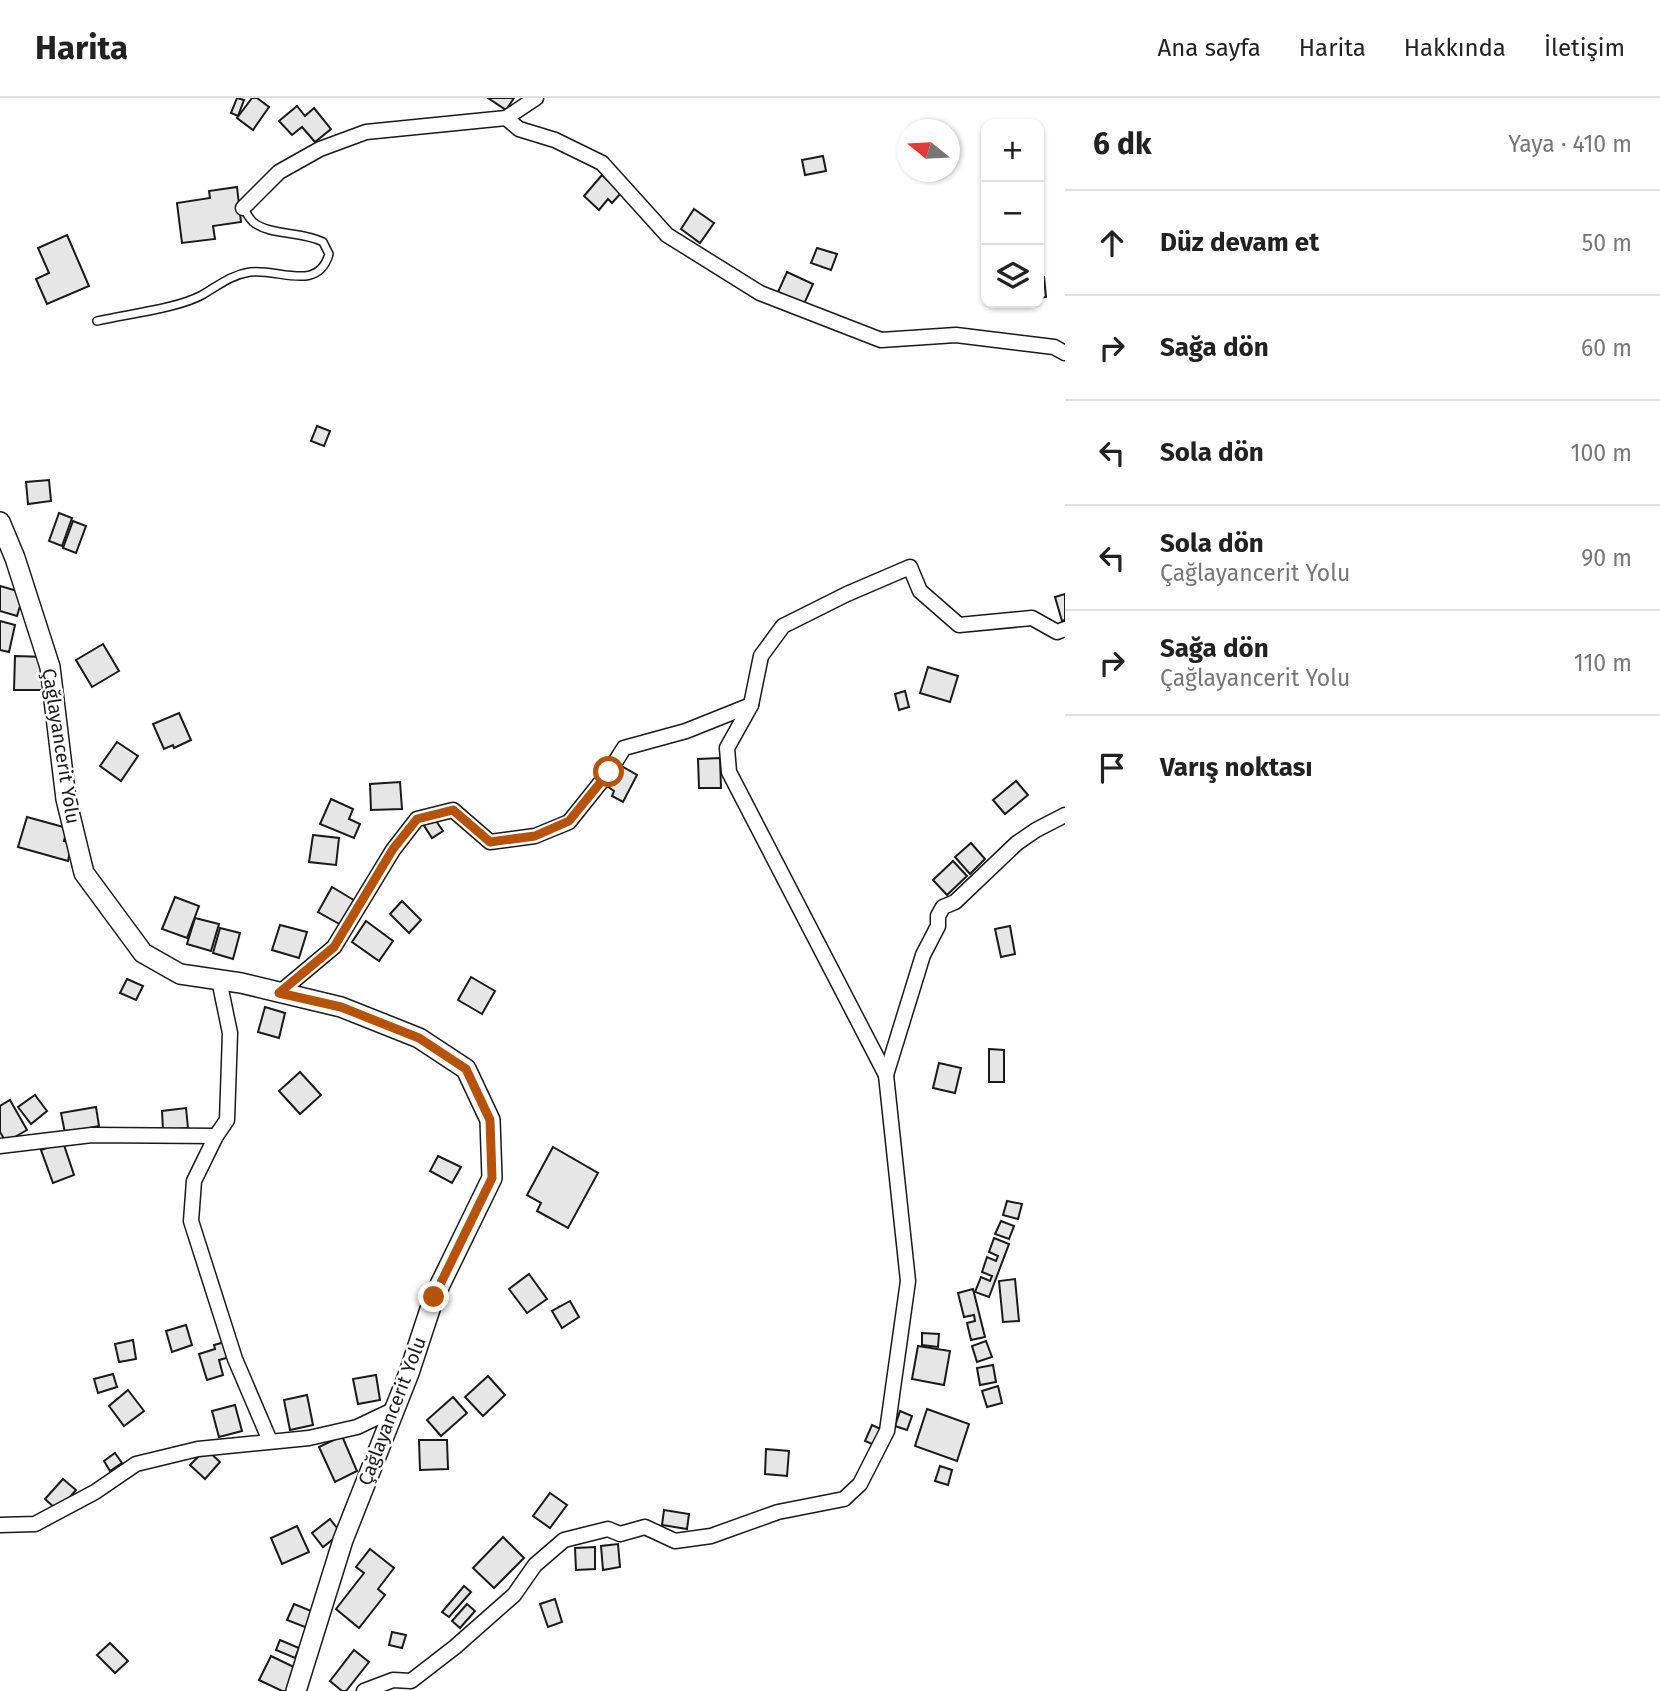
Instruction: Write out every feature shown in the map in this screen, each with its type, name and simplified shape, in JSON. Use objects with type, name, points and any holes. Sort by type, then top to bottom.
[{"type":"main road","name":"Çağlayancerit Yolu","points":[[0,522],[15,558],[50,667],[66,799],[84,873],[143,953],[180,974],[341,1007],[419,1038],[466,1069],[490,1120],[492,1178],[434,1297],[395,1409],[343,1539],[296,1691]]},
{"type":"street","points":[[243,208],[279,172],[320,149],[366,132],[506,118],[536,98]]},
{"type":"street","points":[[506,118],[519,130],[555,140],[602,163],[667,235],[760,293],[881,340],[956,335],[1054,347],[1065,353]]},
{"type":"street","points":[[364,1691],[393,1680],[411,1681],[429,1668],[514,1595],[535,1564],[564,1540],[608,1530],[620,1534],[645,1527],[675,1541],[711,1536],[778,1512],[844,1499],[860,1484],[887,1431],[908,1281],[886,1075],[729,772],[727,748],[751,705],[761,656],[783,626],[910,567],[920,591],[959,625],[1032,618],[1057,632],[1065,629]]},
{"type":"street","points":[[279,993],[334,947],[393,849],[417,819],[453,810],[490,842],[535,836],[569,821],[609,772],[624,748],[686,731],[751,705]]},
{"type":"street","points":[[886,1075],[923,955],[938,926],[938,916],[943,907],[955,902],[1017,843],[1065,815]]},
{"type":"street","points":[[219,980],[230,1032],[227,1120],[194,1181],[191,1221],[235,1359],[270,1441]]},
{"type":"street","points":[[0,1146],[92,1135],[216,1136]]},
{"type":"street","points":[[0,1525],[35,1524],[95,1492],[136,1464],[198,1449],[309,1438],[358,1427],[395,1409]]},
{"type":"lane","points":[[97,321],[202,295],[226,279],[245,273],[270,272],[305,277],[315,274],[326,264],[329,254],[323,242],[254,223],[243,208]]},
{"type":"building","points":[[237,98],[244,100],[238,116],[231,113]]},
{"type":"building","points":[[252,98],[257,98],[269,107],[253,130],[237,118]]},
{"type":"building","points":[[488,98],[514,98],[506,110]]},
{"type":"building","points":[[297,106],[305,116],[314,108],[331,129],[315,142],[302,127],[292,135],[279,121]]},
{"type":"building","points":[[823,156],[826,171],[805,175],[802,160]]},
{"type":"building","points":[[602,175],[621,193],[612,203],[608,199],[599,210],[584,196]]},
{"type":"building","points":[[237,187],[241,222],[213,226],[215,239],[182,243],[177,203],[210,198],[209,191]]},
{"type":"building","points":[[694,209],[714,223],[700,243],[681,229]]},
{"type":"building","points":[[67,235],[89,286],[47,304],[36,279],[49,273],[38,248]]},
{"type":"building","points":[[817,248],[837,254],[831,270],[811,263]]},
{"type":"building","points":[[787,272],[813,284],[804,304],[778,292]]},
{"type":"building","points":[[317,426],[330,431],[324,446],[311,441]]},
{"type":"building","points":[[49,480],[51,501],[28,504],[26,482]]},
{"type":"building","points":[[59,513],[72,518],[62,546],[49,541]]},
{"type":"building","points":[[73,521],[86,526],[76,553],[63,548]]},
{"type":"building","points":[[0,586],[24,593],[17,616],[0,611]]},
{"type":"building","points":[[1065,594],[1065,620],[1062,621],[1055,597]]},
{"type":"building","points":[[0,621],[15,625],[9,652],[0,650]]},
{"type":"building","points":[[103,644],[119,671],[92,687],[76,660]]},
{"type":"building","points":[[15,656],[46,657],[45,690],[14,690]]},
{"type":"building","points":[[928,667],[958,676],[950,702],[920,693]]},
{"type":"building","points":[[905,691],[909,707],[899,710],[895,694]]},
{"type":"building","points":[[179,713],[191,740],[174,748],[173,745],[164,749],[153,724]]},
{"type":"building","points":[[117,742],[138,756],[121,781],[100,766]]},
{"type":"building","points":[[720,758],[721,788],[699,788],[698,759]]},
{"type":"building","points":[[618,764],[637,775],[623,802],[612,796],[614,791],[607,786]]},
{"type":"building","points":[[1016,781],[1028,795],[1005,814],[993,800]]},
{"type":"building","points":[[400,782],[402,809],[371,810],[370,784]]},
{"type":"building","points":[[331,799],[353,809],[349,819],[360,824],[354,838],[320,824]]},
{"type":"building","points":[[27,817],[67,828],[64,841],[72,843],[68,861],[18,847]]},
{"type":"building","points":[[434,818],[443,831],[432,838],[423,824]]},
{"type":"building","points":[[313,835],[339,838],[336,865],[309,862]]},
{"type":"building","points":[[971,843],[985,859],[970,874],[955,857]]},
{"type":"building","points":[[953,861],[967,876],[947,895],[933,880]]},
{"type":"building","points":[[332,887],[357,902],[343,926],[318,912]]},
{"type":"building","points":[[175,897],[199,906],[187,938],[162,929]]},
{"type":"building","points":[[402,901],[421,920],[409,933],[390,914]]},
{"type":"building","points":[[195,918],[219,924],[211,951],[187,944]]},
{"type":"building","points":[[366,921],[393,941],[379,961],[352,942]]},
{"type":"building","points":[[280,925],[307,932],[299,958],[272,950]]},
{"type":"building","points":[[1010,926],[1015,954],[1001,957],[995,929]]},
{"type":"building","points":[[220,928],[240,933],[233,959],[213,953]]},
{"type":"building","points":[[471,977],[495,991],[482,1014],[458,1000]]},
{"type":"building","points":[[127,979],[143,986],[136,1000],[120,993]]},
{"type":"building","points":[[265,1007],[285,1013],[279,1038],[258,1032]]},
{"type":"building","points":[[989,1049],[1004,1050],[1004,1082],[989,1082]]},
{"type":"building","points":[[939,1063],[961,1068],[955,1093],[933,1088]]},
{"type":"building","points":[[300,1072],[321,1095],[300,1114],[279,1091]]},
{"type":"building","points":[[35,1095],[47,1111],[31,1124],[18,1107]]},
{"type":"building","points":[[10,1100],[27,1130],[6,1142],[0,1132],[0,1106]]},
{"type":"building","points":[[96,1107],[99,1126],[65,1133],[61,1113]]},
{"type":"building","points":[[186,1108],[188,1128],[163,1130],[162,1111]]},
{"type":"building","points":[[63,1142],[74,1175],[53,1183],[41,1150]]},
{"type":"building","points":[[553,1147],[598,1173],[568,1228],[537,1211],[541,1203],[527,1195]]},
{"type":"building","points":[[438,1156],[461,1167],[452,1183],[430,1171]]},
{"type":"building","points":[[1007,1201],[1022,1204],[1018,1219],[1003,1215]]},
{"type":"building","points":[[1001,1221],[1014,1226],[1009,1239],[995,1234]]},
{"type":"building","points":[[994,1238],[1009,1244],[989,1297],[975,1292],[981,1277],[990,1281],[992,1276],[982,1272],[987,1257],[996,1261],[998,1256],[989,1252]]},
{"type":"building","points":[[529,1274],[547,1299],[527,1313],[509,1289]]},
{"type":"building","points":[[1015,1279],[1019,1321],[1003,1322],[999,1281]]},
{"type":"building","points":[[973,1289],[985,1337],[971,1340],[967,1323],[975,1321],[974,1315],[964,1317],[958,1293]]},
{"type":"building","points":[[570,1301],[579,1317],[562,1328],[552,1311]]},
{"type":"building","points":[[186,1325],[192,1345],[172,1352],[166,1331]]},
{"type":"building","points":[[922,1333],[939,1334],[938,1347],[922,1345]]},
{"type":"building","points":[[133,1340],[136,1359],[119,1362],[115,1344]]},
{"type":"building","points":[[986,1341],[992,1357],[977,1362],[972,1346]]},
{"type":"building","points":[[225,1342],[230,1357],[219,1360],[223,1375],[207,1380],[199,1354],[215,1349],[214,1345]]},
{"type":"building","points":[[918,1346],[950,1351],[944,1385],[912,1379]]},
{"type":"building","points":[[993,1365],[996,1382],[980,1385],[977,1368]]},
{"type":"building","points":[[113,1374],[117,1387],[98,1393],[94,1379]]},
{"type":"building","points":[[376,1375],[380,1400],[358,1404],[353,1379]]},
{"type":"building","points":[[488,1376],[505,1395],[483,1416],[465,1397]]},
{"type":"building","points":[[998,1386],[1002,1403],[987,1407],[982,1391]]},
{"type":"building","points":[[128,1390],[144,1411],[124,1426],[109,1406]]},
{"type":"building","points":[[307,1395],[313,1425],[290,1430],[284,1400]]},
{"type":"building","points":[[453,1397],[467,1413],[441,1436],[427,1420]]},
{"type":"building","points":[[235,1405],[242,1431],[219,1437],[212,1411]]},
{"type":"building","points":[[927,1409],[969,1424],[957,1461],[915,1446]]},
{"type":"building","points":[[900,1411],[912,1416],[907,1430],[895,1426]]},
{"type":"building","points":[[872,1425],[885,1431],[879,1447],[865,1441]]},
{"type":"building","points":[[342,1436],[357,1471],[335,1482],[319,1447]]},
{"type":"building","points":[[419,1440],[447,1440],[448,1469],[420,1470]]},
{"type":"building","points":[[206,1449],[220,1462],[205,1479],[190,1465]]},
{"type":"building","points":[[766,1449],[789,1451],[787,1476],[765,1474]]},
{"type":"building","points":[[115,1453],[122,1463],[110,1471],[104,1461]]},
{"type":"building","points":[[940,1466],[952,1470],[948,1485],[935,1481]]},
{"type":"building","points":[[63,1479],[76,1490],[58,1511],[45,1499]]},
{"type":"building","points":[[550,1493],[567,1505],[550,1528],[533,1516]]},
{"type":"building","points":[[664,1510],[689,1514],[687,1529],[662,1525]]},
{"type":"building","points":[[330,1519],[341,1533],[323,1547],[312,1533]]},
{"type":"building","points":[[297,1526],[309,1552],[282,1564],[271,1538]]},
{"type":"building","points":[[503,1537],[524,1558],[494,1588],[473,1568]]},
{"type":"building","points":[[618,1544],[620,1567],[603,1570],[601,1546]]},
{"type":"building","points":[[595,1547],[595,1569],[576,1570],[575,1548]]},
{"type":"building","points":[[370,1549],[394,1568],[378,1589],[385,1595],[359,1628],[336,1609],[364,1573],[356,1567]]},
{"type":"building","points":[[464,1586],[471,1592],[449,1617],[442,1612]]},
{"type":"building","points":[[555,1599],[562,1622],[548,1627],[540,1604]]},
{"type":"building","points":[[294,1604],[316,1613],[310,1629],[287,1620]]},
{"type":"building","points":[[467,1604],[475,1611],[460,1628],[452,1621]]},
{"type":"building","points":[[392,1632],[406,1635],[402,1648],[389,1645]]},
{"type":"building","points":[[280,1640],[299,1648],[295,1658],[276,1650]]},
{"type":"building","points":[[110,1643],[128,1661],[115,1673],[97,1655]]},
{"type":"building","points":[[354,1650],[369,1662],[346,1691],[342,1691],[330,1681]]},
{"type":"building","points":[[271,1656],[298,1669],[287,1691],[259,1680]]},
{"type":"route","points":[[434,1297],[492,1178],[490,1120],[466,1069],[419,1038],[341,1007],[279,993],[334,947],[393,849],[417,819],[453,810],[490,842],[535,836],[569,821],[609,772]]}]
